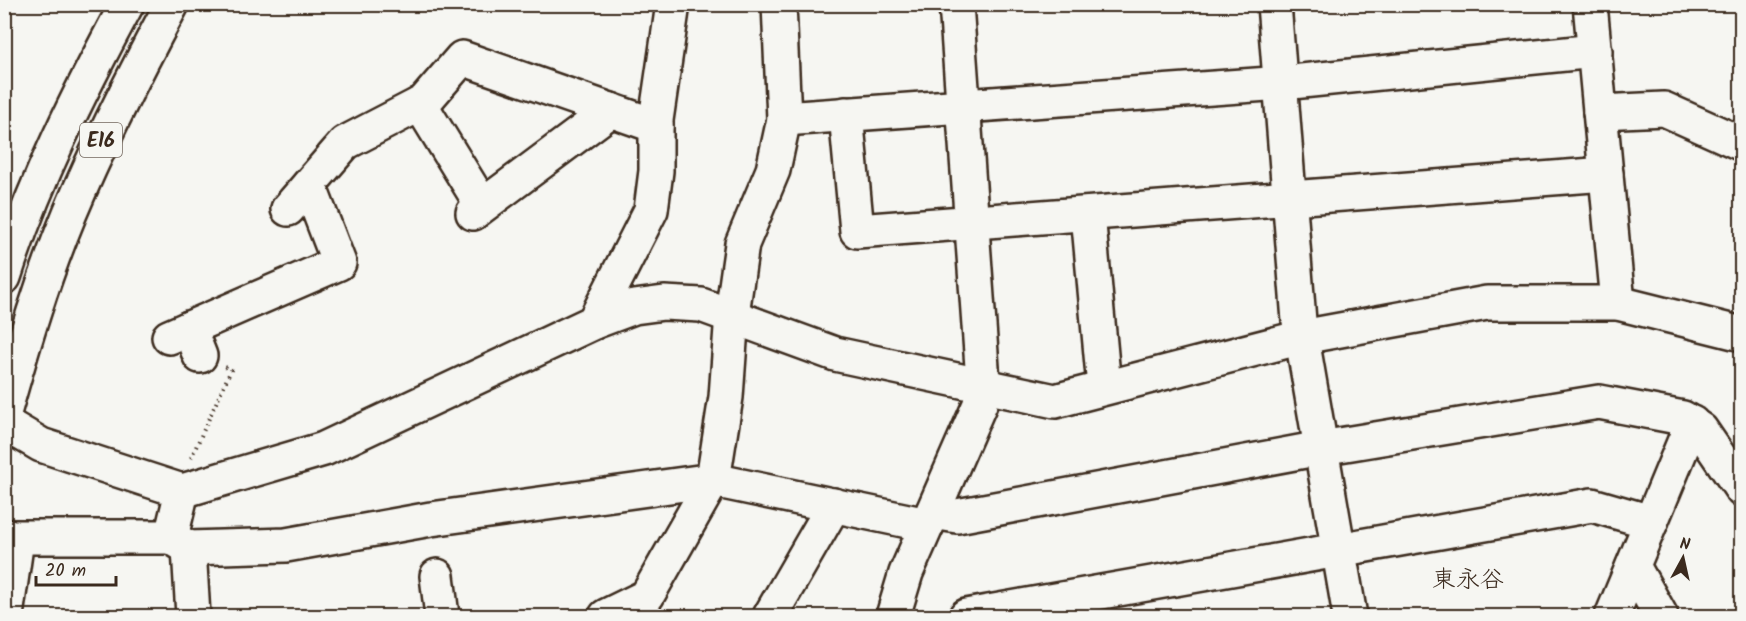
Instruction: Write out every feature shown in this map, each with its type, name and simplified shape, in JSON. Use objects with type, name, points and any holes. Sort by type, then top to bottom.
[{"type":"main road","name":"E16","points":[[6,273],[68,123],[127,4]]},
{"type":"main road","name":"E16","points":[[4,412],[44,282],[69,215],[102,140],[172,4]]},
{"type":"main road","points":[[606,616],[647,596],[713,480],[726,397],[732,314],[742,244],[773,170],[784,119],[779,4]]},
{"type":"main road","points":[[893,616],[906,573],[980,404],[982,386],[956,4]]},
{"type":"main road","points":[[1274,4],[1302,337],[1350,616]]},
{"type":"main road","points":[[1590,4],[1618,303]]},
{"type":"main road","points":[[594,322],[651,210],[657,171],[656,126],[672,5]]},
{"type":"main road","points":[[784,119],[1282,83],[1595,51]]},
{"type":"main road","points":[[186,340],[339,263],[299,197],[345,143],[420,104],[462,58],[656,126]]},
{"type":"main road","points":[[420,104],[478,209],[611,110]]},
{"type":"main road","points":[[1600,112],[1664,109],[1742,144]]},
{"type":"main road","points":[[846,114],[857,231],[1606,174]]},
{"type":"main road","points":[[1088,214],[1104,387]]},
{"type":"main road","points":[[4,423],[41,445],[186,476],[324,449],[594,322],[634,307],[664,303],[702,305],[732,314],[835,354],[1055,401],[1302,337],[1487,303],[1618,303],[1742,334]]},
{"type":"main road","points":[[6,616],[11,538],[286,545],[432,527],[713,480],[834,505],[930,518],[957,516],[1321,448],[1599,402],[1683,418],[1692,423],[1701,430],[1742,490]]},
{"type":"main road","points":[[1612,616],[1692,423]]},
{"type":"main road","points":[[186,476],[180,542],[193,616]]},
{"type":"main road","points":[[770,616],[834,505]]},
{"type":"main road","points":[[966,616],[1592,505],[1651,522]]},
{"type":"main road","points":[[1633,566],[1662,616]]},
{"type":"main road","points":[[437,576],[442,616]]},
{"type":"path","points":[[186,340],[231,370],[186,476]]},
{"type":"district","name":"東永谷","points":[[1468,579]]}]
